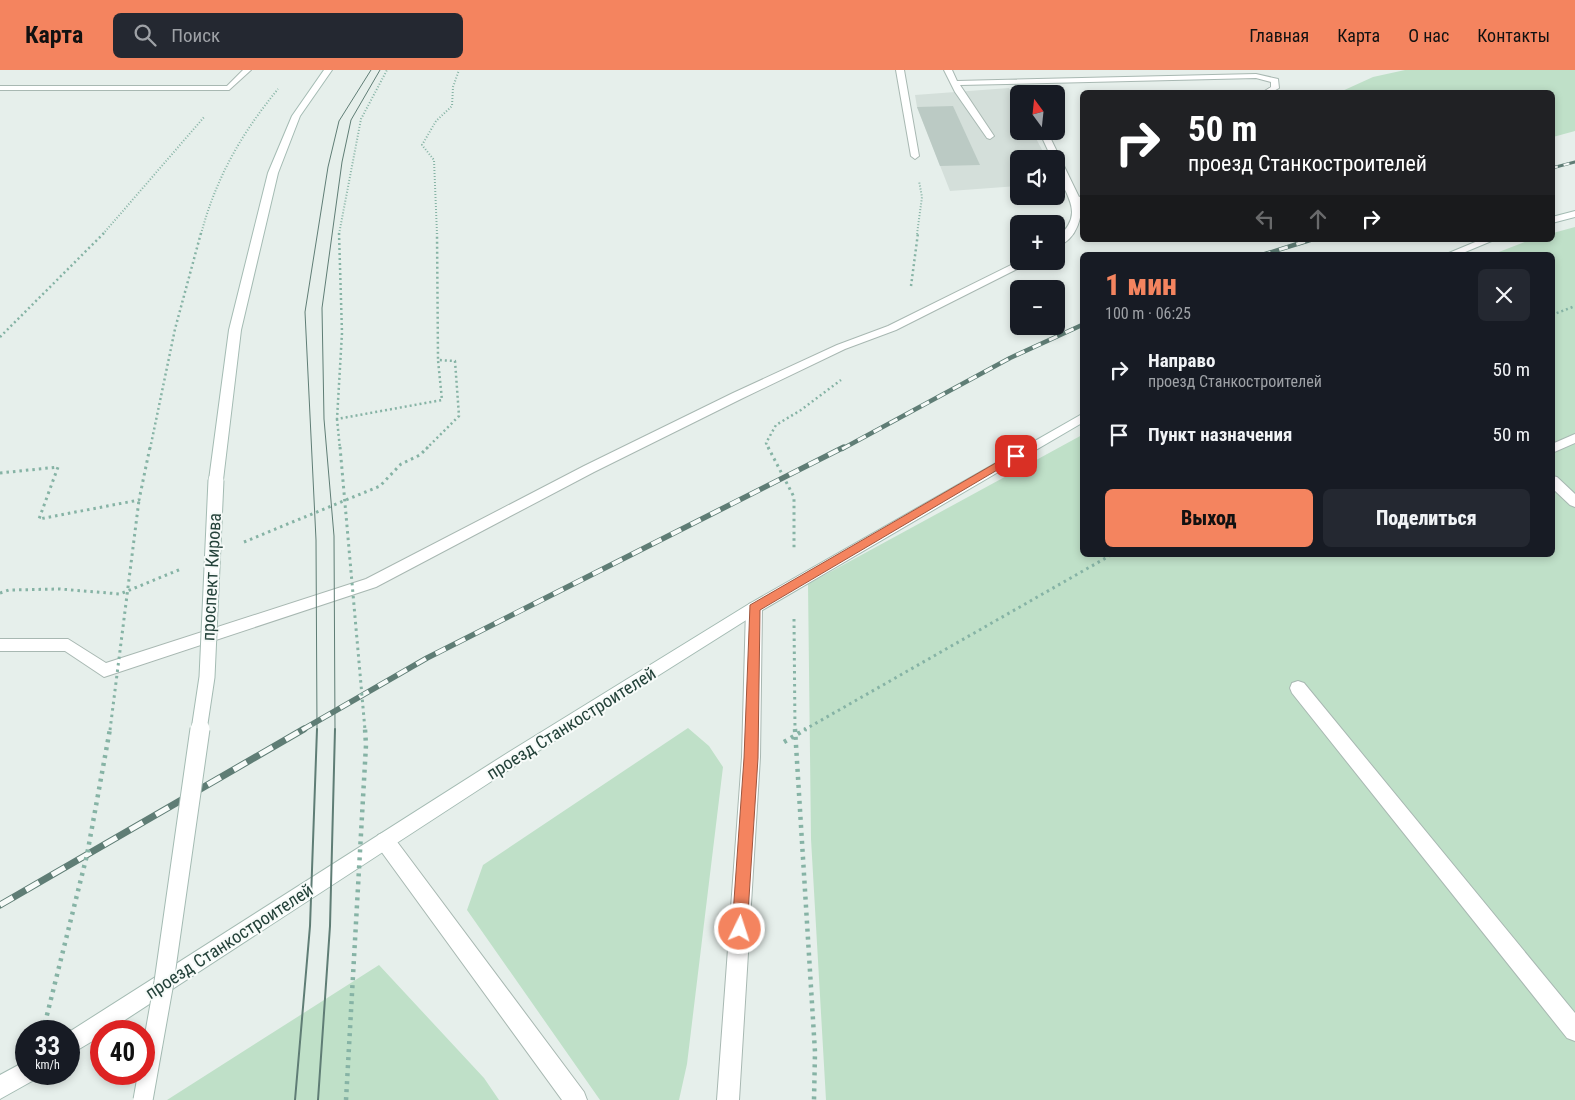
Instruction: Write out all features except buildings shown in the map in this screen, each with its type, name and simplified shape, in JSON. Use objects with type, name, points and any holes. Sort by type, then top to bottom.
[{"type":"main road","points":[[0,88],[228,88],[247,70]]},
{"type":"main road","name":"проспект Кирова","points":[[143,1100],[164,982],[207,677],[216,480],[235,330],[273,173],[296,116],[328,70]]},
{"type":"main road","points":[[900,70],[915,156]]},
{"type":"main road","points":[[948,70],[959,92],[990,136]]},
{"type":"main road","points":[[956,84],[1021,85],[1256,76],[1275,81],[1275,88],[1271,90]]},
{"type":"main road","points":[[1048,140],[1079,199],[1074,230],[1065,237]]},
{"type":"main road","points":[[1555,219],[1575,214]]},
{"type":"main road","points":[[1457,252],[1484,242]]},
{"type":"main road","points":[[0,645],[68,645],[104,670],[372,584],[589,469],[841,347],[892,328],[1010,270]]},
{"type":"main road","name":"проезд Станкостроителей","points":[[80,1037],[385,841],[754,608],[1080,419]]},
{"type":"main road","points":[[1555,448],[1575,438]]},
{"type":"main road","points":[[1555,483],[1575,502]]},
{"type":"main road","points":[[728,1100],[751,758],[754,608]]},
{"type":"main road","points":[[1298,688],[1575,1030]]},
{"type":"main road","points":[[385,841],[576,1100]]},
{"type":"main road","points":[[0,1088],[15,1079]]},
{"type":"path","points":[[346,1100],[366,745],[338,419],[342,333],[339,230],[361,119],[387,70]]},
{"type":"path","points":[[338,419],[442,400],[438,360],[437,206],[434,160],[422,145],[436,120],[452,106],[453,87],[459,70]]},
{"type":"path","points":[[0,337],[93,244],[228,88]]},
{"type":"path","points":[[47,1020],[87,854],[111,722],[129,601],[139,500],[175,329],[202,230],[229,158],[255,117],[278,88]]},
{"type":"path","points":[[892,328],[910,300],[922,197],[915,156]]},
{"type":"path","points":[[1555,314],[1575,306]]},
{"type":"path","points":[[438,360],[455,361],[459,416]]},
{"type":"path","points":[[814,1100],[815,1052],[795,737],[794,497],[766,442],[776,425],[801,410],[845,377]]},
{"type":"path","points":[[0,473],[58,467],[39,520],[139,500]]},
{"type":"path","points":[[751,758],[795,737],[1108,557]]},
{"type":"shaded area","points":[[1009,88],[1010,140],[1037,140],[1042,150],[1010,150],[1010,187],[950,191],[917,107],[915,95]]},
{"type":"green space","points":[[1405,70],[1575,70],[1575,131],[1555,136],[1555,90],[1344,90],[1373,77]]},
{"type":"green space","points":[[1575,227],[1575,1100],[826,1100],[811,839],[808,584],[1080,436],[1080,557],[1555,557],[1555,252],[1499,252],[1525,242],[1555,242],[1555,232]]},
{"type":"green space","points":[[688,728],[709,746],[723,767],[687,1064],[679,1100],[600,1100],[467,910],[483,865]]},
{"type":"green space","points":[[379,965],[484,1078],[499,1100],[167,1100]]},
{"type":"tram line","points":[[317,729],[316,540],[305,312],[328,167],[339,121],[371,70]]},
{"type":"tram line","points":[[335,729],[334,536],[324,419],[322,308],[342,162],[351,120],[380,70]]},
{"type":"tram line","points":[[295,1100],[310,926],[317,729]]},
{"type":"tram line","points":[[318,1100],[330,926],[335,729]]},
{"type":"railway","points":[[1555,167],[1575,162]]},
{"type":"railway","points":[[1272,252],[1304,242]]},
{"type":"railway","points":[[842,449],[1010,358],[1080,326]]},
{"type":"railway","points":[[302,730],[427,658],[844,447]]},
{"type":"railway","points":[[0,905],[304,729]]},
{"type":"route","points":[[740,929],[751,758],[754,608],[1016,456]]}]
